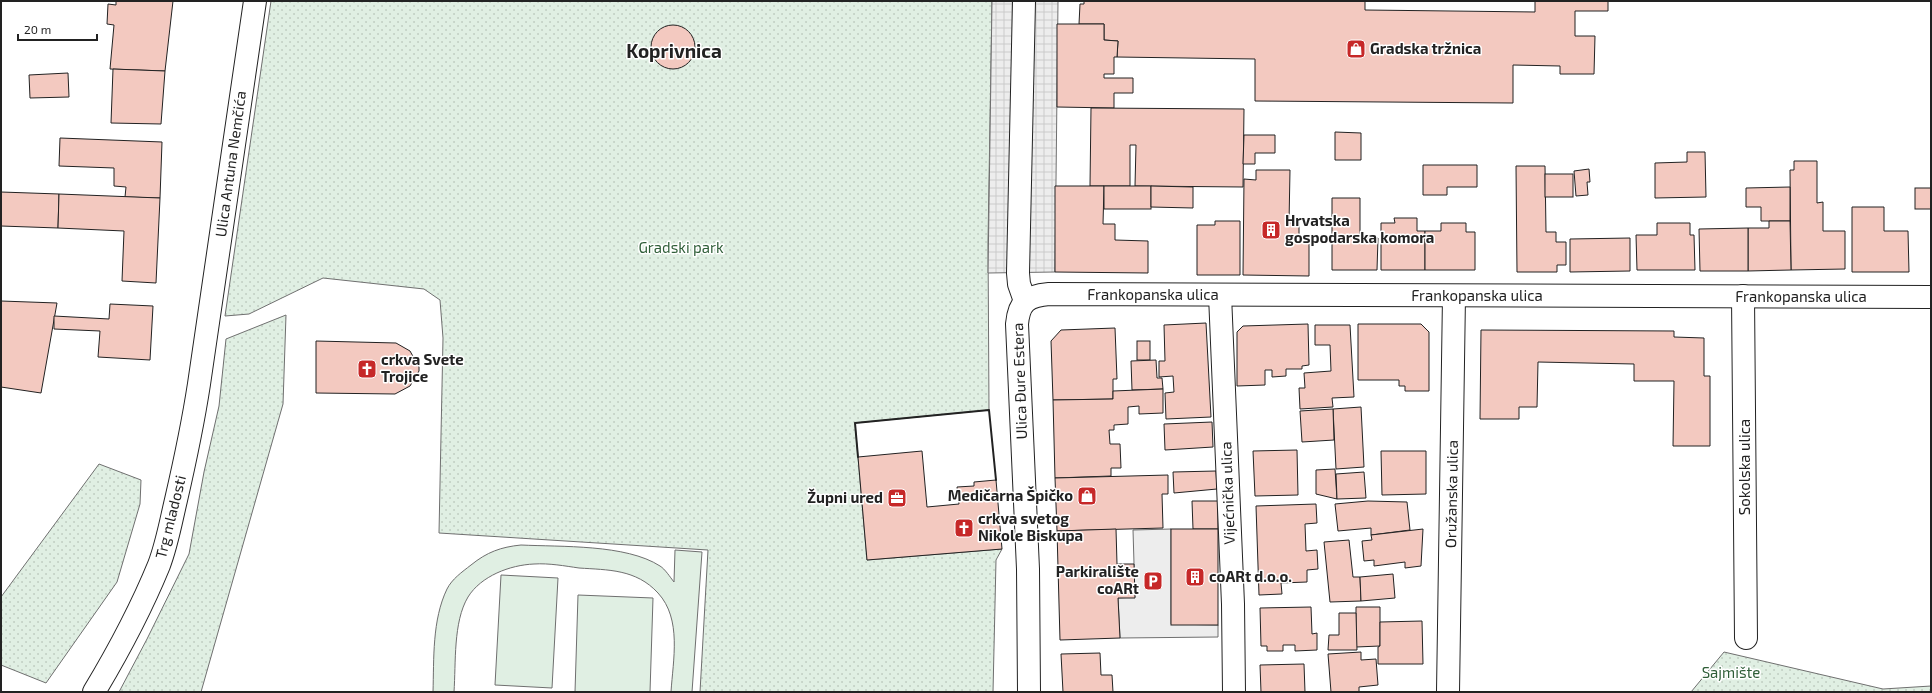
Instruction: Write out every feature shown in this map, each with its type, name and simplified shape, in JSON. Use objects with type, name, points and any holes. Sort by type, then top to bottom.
[{"type":"street","name":"Ulica Antuna Nemčića","points":[[208,328],[255,1]]},
{"type":"street","name":"Ulica Đure Estera","points":[[1024,1],[1018,273],[1019,284],[1025,301],[1018,313],[1017,324],[1028,569],[1029,692]]},
{"type":"street","name":"Frankopanska ulica","points":[[1025,301],[1040,295],[1049,294],[1931,298]]},
{"type":"street","name":"Vijećnička ulica","points":[[1220,295],[1233,604],[1234,692]]},
{"type":"street","name":"Oružanska ulica","points":[[1448,692],[1454,296]]},
{"type":"street","name":"Sokolska ulica","points":[[1743,296],[1746,638]]},
{"type":"street","name":"Trg mladosti","points":[[94,692],[113,660],[159,564],[169,530],[191,432],[208,328]]},
{"type":"green space","name":"Gradski park","points":[[271,1],[992,1],[988,242],[989,410],[855,423],[867,560],[1002,549],[996,560],[993,692],[700,692],[708,550],[439,533],[443,338],[440,300],[424,289],[323,278],[249,314],[225,316]]},
{"type":"green space","points":[[286,315],[283,404],[201,692],[119,692],[189,554],[204,472],[219,406],[226,339]]},
{"type":"green space","points":[[99,464],[141,480],[140,504],[117,582],[46,683],[1,665],[1,597]]},
{"type":"green space","points":[[521,545],[593,548],[630,554],[646,559],[660,566],[666,571],[674,582],[675,550],[702,552],[692,692],[671,692],[674,653],[673,627],[666,603],[649,585],[631,575],[611,570],[540,564],[515,567],[497,573],[480,583],[468,597],[460,618],[456,643],[454,692],[433,692],[436,627],[442,601],[449,585],[477,560],[489,553],[507,547]]},
{"type":"green space","points":[[501,575],[558,578],[552,688],[495,685]]},
{"type":"green space","points":[[578,595],[653,598],[650,692],[575,692]]},
{"type":"green space","name":"Sajmište","points":[[1724,652],[1883,689],[1931,686],[1931,692],[1691,692]]},
{"type":"shaded area","points":[[992,1],[1058,1],[1055,272],[988,273]]},
{"type":"shaded area","name":"Parkiralište coARt","points":[[1171,529],[1171,624],[1218,625],[1218,637],[1120,638],[1118,598],[1135,597],[1133,530]]},
{"type":"building","points":[[116,1],[173,1],[165,71],[110,69],[114,25],[107,24],[108,4],[116,5]]},
{"type":"building","name":"Gradska tržnica","points":[[1084,1],[1365,1],[1365,10],[1535,12],[1535,1],[1608,1],[1608,11],[1575,11],[1575,36],[1595,36],[1594,74],[1560,74],[1560,66],[1513,65],[1513,103],[1255,101],[1255,59],[1117,57],[1118,41],[1104,40],[1104,24],[1079,24],[1080,4],[1084,4]]},
{"type":"building","points":[[1057,24],[1104,24],[1104,40],[1118,41],[1117,57],[1114,57],[1114,74],[1104,74],[1104,78],[1133,78],[1133,93],[1114,93],[1114,108],[1057,107]]},
{"type":"building","points":[[669,25],[677,25],[682,26],[689,31],[694,38],[694,56],[689,63],[682,68],[669,69],[661,66],[654,59],[651,51],[651,43],[654,35],[661,28]]},
{"type":"building","points":[[113,69],[165,71],[161,124],[111,123]]},
{"type":"building","points":[[68,73],[69,97],[30,98],[29,75]]},
{"type":"building","points":[[1091,108],[1244,109],[1243,187],[1135,186],[1136,145],[1130,145],[1130,186],[1090,186]]},
{"type":"building","points":[[1335,132],[1361,133],[1361,160],[1335,160]]},
{"type":"building","points":[[1244,135],[1275,135],[1275,153],[1255,153],[1255,164],[1243,164]]},
{"type":"building","points":[[60,138],[162,142],[160,198],[125,197],[126,187],[114,186],[114,168],[59,166]]},
{"type":"building","points":[[1687,152],[1705,152],[1706,197],[1655,198],[1655,163],[1687,162]]},
{"type":"building","points":[[1794,161],[1817,161],[1817,203],[1823,202],[1823,231],[1845,231],[1845,269],[1791,270],[1790,170],[1794,170]]},
{"type":"building","points":[[1423,165],[1477,165],[1477,187],[1447,187],[1447,195],[1423,195]]},
{"type":"building","points":[[1516,166],[1545,166],[1546,232],[1556,232],[1556,242],[1566,242],[1566,265],[1557,265],[1557,272],[1517,272]]},
{"type":"building","points":[[1589,169],[1590,182],[1587,182],[1588,195],[1576,196],[1574,171]]},
{"type":"building","name":"Hrvatska gospodarska komora","points":[[1256,170],[1290,170],[1289,223],[1299,222],[1299,237],[1309,238],[1309,276],[1243,275],[1244,179],[1256,180]]},
{"type":"building","points":[[1545,174],[1573,174],[1573,197],[1545,197]]},
{"type":"building","points":[[1055,186],[1104,186],[1103,224],[1115,224],[1115,240],[1148,241],[1148,273],[1055,272]]},
{"type":"building","points":[[1104,186],[1151,186],[1151,209],[1104,209]]},
{"type":"building","points":[[1151,186],[1193,187],[1193,208],[1151,207]]},
{"type":"building","points":[[1790,187],[1790,221],[1761,221],[1761,207],[1746,207],[1746,188]]},
{"type":"building","points":[[1915,188],[1931,188],[1931,209],[1915,209]]},
{"type":"building","points":[[1,192],[59,194],[58,228],[1,226]]},
{"type":"building","points":[[59,194],[160,198],[156,283],[122,281],[124,231],[58,228]]},
{"type":"building","points":[[1332,198],[1360,198],[1360,238],[1378,238],[1377,270],[1332,270]]},
{"type":"building","points":[[1852,207],[1884,207],[1884,231],[1908,231],[1909,272],[1852,272]]},
{"type":"building","points":[[1394,218],[1417,218],[1417,231],[1425,231],[1425,270],[1381,270],[1381,223],[1395,223]]},
{"type":"building","points":[[1215,221],[1240,221],[1240,275],[1197,275],[1197,225],[1215,225]]},
{"type":"building","points":[[1769,221],[1790,221],[1791,270],[1748,271],[1748,228],[1769,228]]},
{"type":"building","points":[[1441,223],[1466,223],[1466,232],[1475,232],[1475,270],[1425,270],[1425,231],[1441,231]]},
{"type":"building","points":[[1657,223],[1690,223],[1690,235],[1694,235],[1695,270],[1637,270],[1636,235],[1657,235]]},
{"type":"building","points":[[1748,228],[1748,271],[1700,271],[1699,229]]},
{"type":"building","points":[[1630,238],[1630,271],[1570,272],[1570,239]]},
{"type":"building","points":[[1,301],[57,303],[41,393],[1,387]]},
{"type":"building","points":[[110,304],[153,306],[150,360],[98,357],[100,331],[54,329],[54,316],[109,319]]},
{"type":"building","points":[[1206,323],[1211,417],[1166,419],[1165,393],[1174,392],[1173,376],[1159,377],[1159,361],[1165,361],[1164,325]]},
{"type":"building","points":[[1308,324],[1309,365],[1302,366],[1302,369],[1286,369],[1286,376],[1272,377],[1272,370],[1265,370],[1265,385],[1237,386],[1237,332],[1243,326]]},
{"type":"building","points":[[1358,324],[1421,324],[1429,332],[1429,391],[1405,391],[1405,386],[1399,386],[1399,380],[1358,380]]},
{"type":"building","points":[[1315,325],[1350,325],[1354,397],[1332,398],[1333,407],[1300,409],[1299,388],[1305,388],[1304,373],[1331,371],[1330,345],[1315,345]]},
{"type":"building","points":[[1115,328],[1117,379],[1113,379],[1113,399],[1053,400],[1051,341],[1061,330]]},
{"type":"building","points":[[1481,330],[1674,331],[1674,337],[1704,338],[1704,376],[1710,376],[1710,446],[1673,446],[1674,381],[1634,381],[1634,364],[1538,362],[1537,407],[1519,407],[1519,419],[1480,419]]},
{"type":"building","name":"crkva Svete Trojice","points":[[316,341],[396,343],[410,351],[419,367],[419,371],[410,386],[395,394],[316,393]]},
{"type":"building","points":[[1137,341],[1150,341],[1150,360],[1137,360]]},
{"type":"building","points":[[1156,360],[1157,378],[1162,378],[1163,389],[1132,390],[1131,361]]},
{"type":"building","points":[[1163,389],[1163,413],[1139,414],[1139,406],[1128,407],[1128,424],[1114,425],[1114,430],[1109,430],[1110,444],[1120,444],[1121,468],[1111,468],[1111,476],[1055,478],[1053,400],[1113,399],[1113,391]]},
{"type":"building","points":[[1361,407],[1364,467],[1336,469],[1333,409]]},
{"type":"building","points":[[1333,409],[1334,440],[1302,442],[1300,411]]},
{"type":"building","points":[[1212,422],[1213,447],[1165,450],[1164,424]]},
{"type":"building","points":[[1297,450],[1298,495],[1255,496],[1253,451]]},
{"type":"building","points":[[922,451],[927,507],[959,504],[957,487],[974,486],[974,482],[996,480],[1002,549],[867,560],[858,457]]},
{"type":"building","points":[[1381,451],[1426,451],[1426,494],[1382,495]]},
{"type":"building","points":[[1335,469],[1337,499],[1316,494],[1316,470]]},
{"type":"building","points":[[1216,471],[1217,489],[1174,493],[1173,472]]},
{"type":"building","points":[[1364,472],[1366,498],[1337,499],[1336,474]]},
{"type":"building","points":[[1168,475],[1168,494],[1162,494],[1163,528],[1057,531],[1055,478]]},
{"type":"building","points":[[1192,501],[1218,501],[1218,529],[1193,529]]},
{"type":"building","points":[[1368,501],[1407,502],[1410,530],[1371,535],[1371,528],[1338,531],[1335,504]]},
{"type":"building","points":[[1316,504],[1317,523],[1305,524],[1306,551],[1317,550],[1318,569],[1307,570],[1307,582],[1281,583],[1282,594],[1259,595],[1256,506]]},
{"type":"building","points":[[1116,529],[1117,564],[1134,564],[1135,598],[1118,598],[1120,638],[1060,640],[1057,531]]},
{"type":"building","name":"coARt d.o.o.","points":[[1171,529],[1218,529],[1218,625],[1171,625]]},
{"type":"building","points":[[1423,529],[1421,566],[1405,568],[1405,562],[1374,566],[1374,560],[1364,561],[1362,541],[1372,540],[1371,535]]},
{"type":"building","points":[[1349,540],[1353,577],[1360,577],[1361,601],[1330,602],[1324,542]]},
{"type":"building","points":[[1393,574],[1395,598],[1361,601],[1360,577]]},
{"type":"building","points":[[1311,607],[1312,634],[1317,633],[1317,650],[1295,651],[1295,645],[1283,645],[1283,651],[1267,651],[1267,646],[1261,646],[1260,608]]},
{"type":"building","points":[[1356,607],[1380,607],[1380,646],[1356,647]]},
{"type":"building","points":[[1339,613],[1356,613],[1357,650],[1328,650],[1329,635],[1339,635]]},
{"type":"building","points":[[1422,621],[1423,664],[1378,664],[1380,622]]},
{"type":"building","points":[[1361,652],[1361,660],[1376,659],[1378,685],[1359,687],[1359,692],[1331,692],[1328,654]]},
{"type":"building","points":[[1100,653],[1101,675],[1112,675],[1113,692],[1063,692],[1061,654]]},
{"type":"building","points":[[1304,664],[1305,692],[1261,692],[1260,665]]},
{"type":"wall","points":[[858,457],[855,423],[989,410],[996,480]]},
{"type":"place","name":"Gradska tržnica","points":[[1356,49]]},
{"type":"place","name":"Hrvatska gospodarska komora","points":[[1271,230]]},
{"type":"place","name":"crkva Svete Trojice","points":[[367,369]]},
{"type":"place","name":"Medičarna Špičko","points":[[1087,496]]},
{"type":"place","name":"Župni ured","points":[[897,498]]},
{"type":"place","name":"crkva svetog Nikole Biskupa","points":[[964,528]]},
{"type":"place","name":"coARt d.o.o.","points":[[1195,577]]},
{"type":"place","name":"Parkiralište coARt","points":[[1153,581]]},
{"type":"district","name":"Koprivnica","points":[[674,51]]}]
